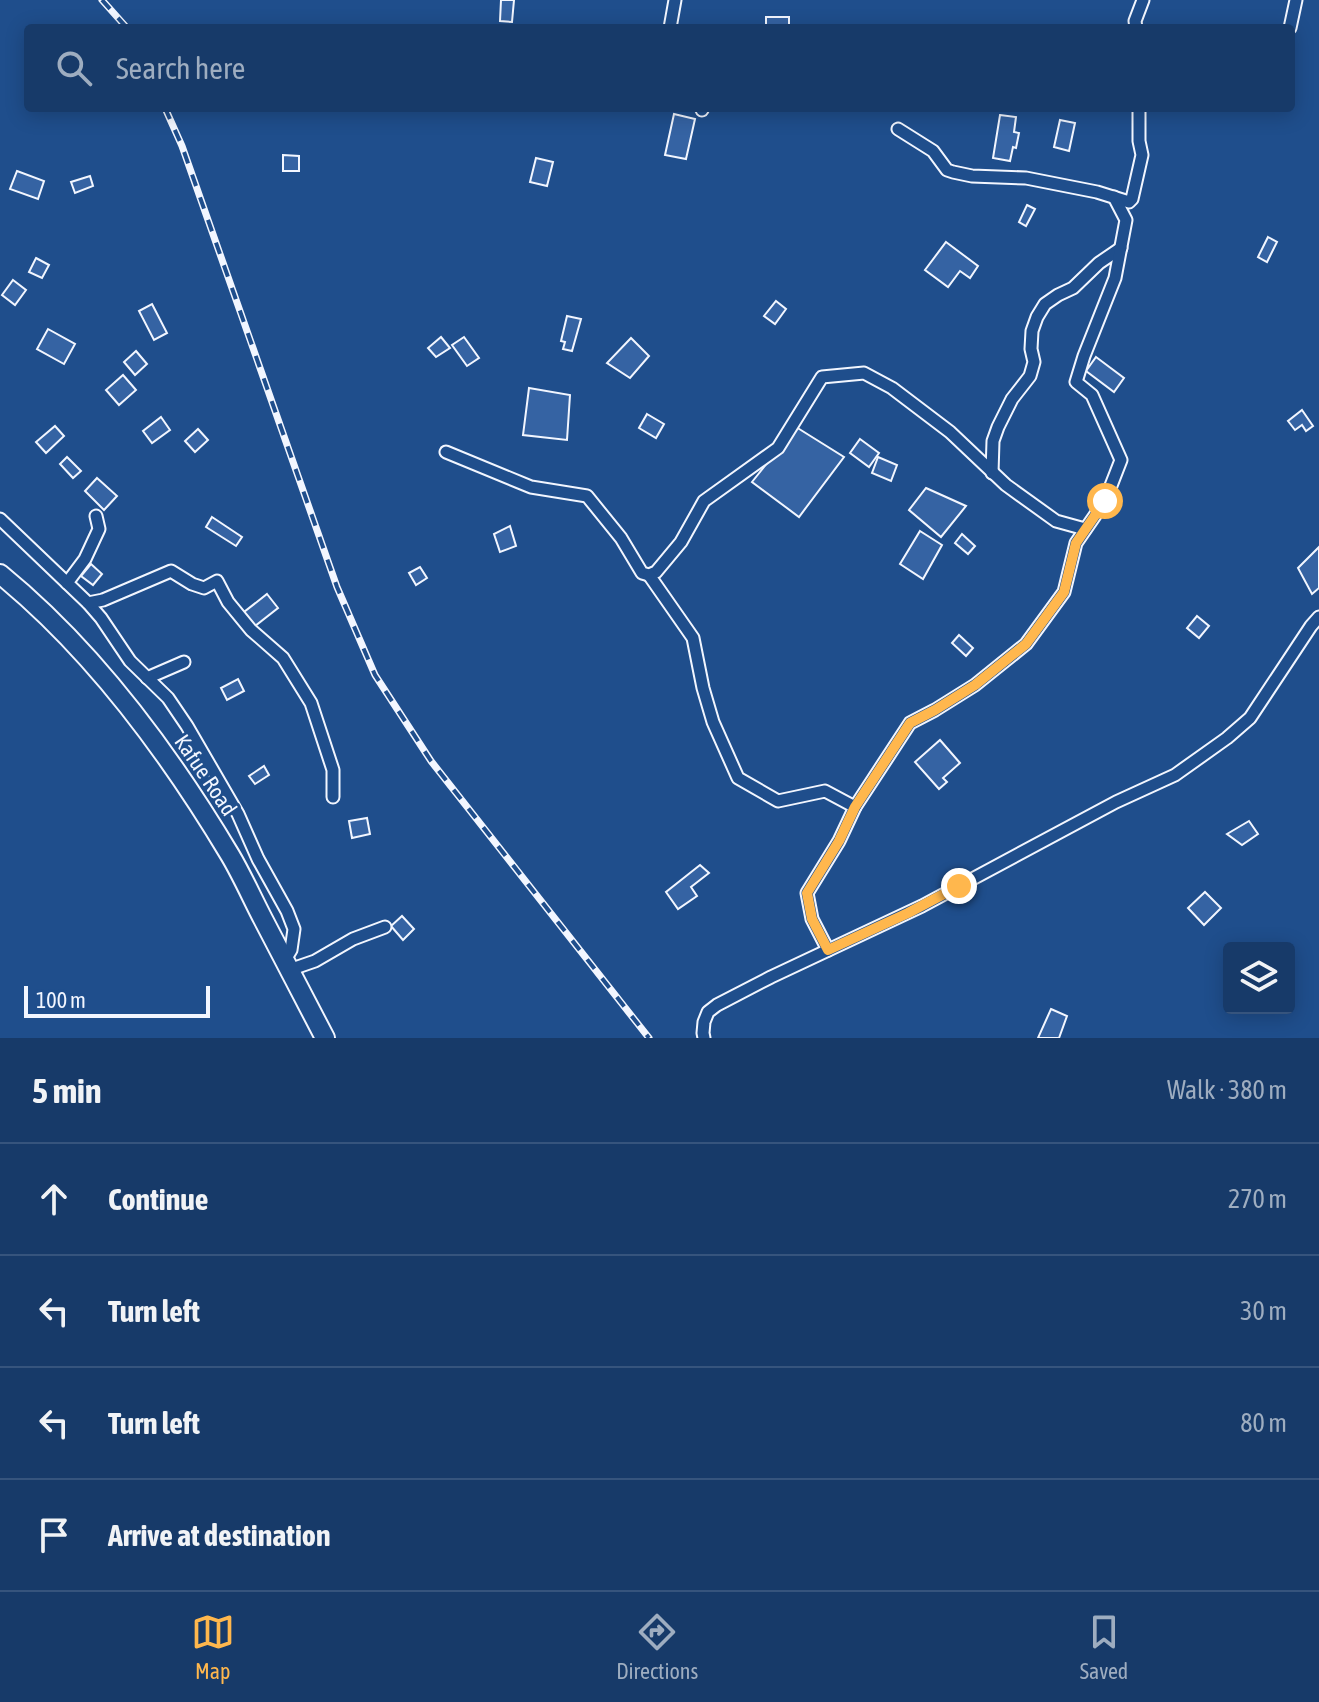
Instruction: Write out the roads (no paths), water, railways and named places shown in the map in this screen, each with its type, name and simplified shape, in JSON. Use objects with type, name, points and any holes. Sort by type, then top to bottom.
[{"type":"highway","name":"Kafue Road","points":[[0,574],[74,643],[138,720],[190,792],[231,856],[325,1038]]},
{"type":"street","points":[[671,24],[675,0]]},
{"type":"street","points":[[1135,24],[1143,0]]},
{"type":"street","points":[[1291,24],[1296,0]]},
{"type":"street","points":[[898,129],[933,151],[947,170],[953,172],[972,176],[1026,178],[1072,186],[1129,202],[1142,155],[1139,112]]},
{"type":"street","points":[[828,950],[812,919],[807,893],[839,841],[855,807],[910,723],[975,685],[1026,644],[1064,592],[1076,543],[1105,501],[1121,460],[1092,395],[1076,382],[1115,278],[1126,220],[1114,197]]},
{"type":"street","points":[[992,473],[993,441],[998,427],[1012,399],[1030,376],[1034,362],[1032,331],[1037,317],[1045,304],[1073,288],[1099,263],[1121,248]]},
{"type":"street","points":[[649,575],[656,572],[681,542],[704,501],[778,448],[822,377],[864,373],[892,388],[950,432],[1006,485],[1056,521],[1085,529]]},
{"type":"street","points":[[446,452],[531,487],[587,496],[621,538],[642,573],[649,575],[693,638],[713,722],[738,778],[778,801],[825,791],[855,807]]},
{"type":"street","points":[[67,583],[85,559],[99,529],[96,516]]},
{"type":"street","points":[[0,519],[88,603],[130,661],[168,698],[187,726],[238,814],[258,859],[287,911],[294,929],[287,965],[315,961],[353,939],[385,927]]},
{"type":"street","points":[[88,603],[103,600],[171,571],[204,588],[217,581],[228,602],[251,630],[283,658],[311,703],[333,770],[333,797]]},
{"type":"street","points":[[704,1038],[704,1022],[708,1012],[717,1005],[922,906],[1184,769],[1250,718],[1319,617]]},
{"type":"street","points":[[147,678],[184,662]]},
{"type":"railway","points":[[102,0],[123,24]]},
{"type":"railway","points":[[167,112],[182,146],[337,587],[375,675],[431,761],[649,1038]]}]
